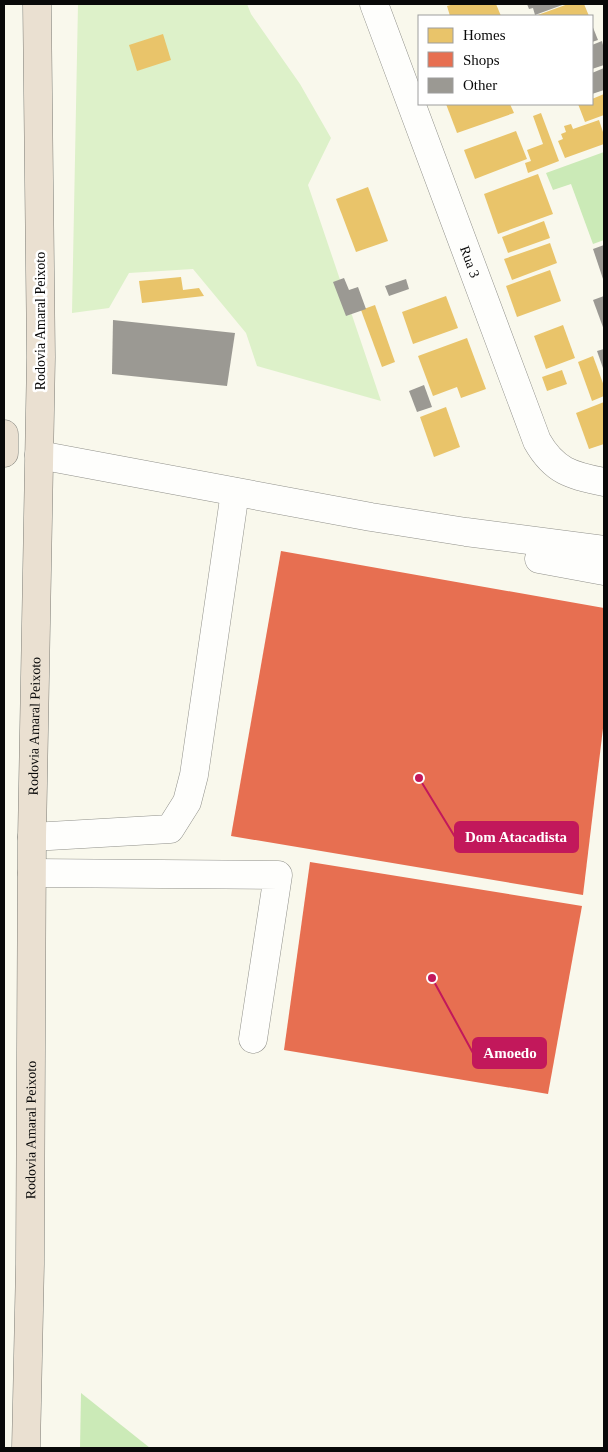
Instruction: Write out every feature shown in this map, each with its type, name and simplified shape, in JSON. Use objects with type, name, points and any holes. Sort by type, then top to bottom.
[{"type":"highway","points":[[23,4],[26,56],[38,109]]},
{"type":"highway","name":"Rodovia Amaral Peixoto","points":[[26,1448],[30,1264],[32,838],[41,357],[37,4]]},
{"type":"highway","points":[[4,434],[4,454]]},
{"type":"street","name":"Rua 3","points":[[374,4],[536,441],[550,460],[562,470],[578,477],[604,482]]},
{"type":"street","points":[[39,455],[234,499],[604,571]]},
{"type":"street","points":[[234,499],[604,550]]},
{"type":"street","points":[[32,838],[170,828],[187,802],[194,775],[234,499]]},
{"type":"street","points":[[32,873],[278,875],[253,1039]]},
{"type":"green space","points":[[78,4],[247,4],[251,14],[300,84],[331,138],[308,185],[381,401],[257,366],[246,333],[193,269],[129,273],[109,308],[72,313]]},
{"type":"green space","points":[[604,152],[604,240],[593,244],[571,184],[553,190],[546,173]]},
{"type":"green space","points":[[81,1393],[150,1448],[80,1448]]},
{"type":"building: Homes","points":[[454,4],[496,4],[501,15],[450,15],[447,6]]},
{"type":"building: Homes","points":[[568,4],[584,4],[589,15],[538,15]]},
{"type":"building: Homes","points":[[163,34],[171,60],[137,71],[129,45]]},
{"type":"building: Homes","points":[[604,94],[604,115],[585,122],[578,105],[593,105],[593,99]]},
{"type":"building: Homes","points":[[446,105],[510,105],[514,113],[457,133]]},
{"type":"building: Homes","points":[[541,113],[559,161],[528,173],[525,163],[531,161],[527,150],[543,144],[533,116]]},
{"type":"building: Homes","points":[[599,120],[604,135],[604,144],[565,158],[558,141],[563,139],[561,134],[566,132],[564,126],[571,124],[573,129]]},
{"type":"building: Homes","points":[[516,131],[527,159],[475,179],[464,150]]},
{"type":"building: Homes","points":[[538,174],[553,214],[498,234],[484,194]]},
{"type":"building: Homes","points":[[368,187],[388,241],[356,252],[336,199]]},
{"type":"building: Homes","points":[[544,221],[550,238],[508,253],[502,237]]},
{"type":"building: Homes","points":[[550,243],[557,263],[512,280],[504,259]]},
{"type":"building: Homes","points":[[550,270],[561,301],[517,317],[506,286]]},
{"type":"building: Homes","points":[[181,277],[183,290],[199,288],[204,296],[142,303],[139,281]]},
{"type":"building: Homes","points":[[446,296],[458,328],[413,344],[402,312]]},
{"type":"building: Homes","points":[[375,305],[395,362],[382,367],[361,310]]},
{"type":"building: Homes","points":[[563,325],[575,358],[546,369],[534,336]]},
{"type":"building: Homes","points":[[467,338],[486,389],[461,398],[457,387],[433,396],[418,356]]},
{"type":"building: Homes","points":[[593,356],[604,386],[604,396],[592,401],[578,362]]},
{"type":"building: Homes","points":[[562,370],[567,384],[547,391],[542,377]]},
{"type":"building: Homes","points":[[604,402],[604,444],[589,449],[576,413]]},
{"type":"building: Homes","points":[[446,407],[460,447],[434,457],[420,417]]},
{"type":"building: Shops","points":[[281,551],[604,608],[604,720],[583,895],[231,836]]},
{"type":"building: Shops","points":[[310,862],[582,906],[548,1094],[284,1050]]},
{"type":"building: Other","points":[[527,4],[565,4],[535,15],[533,8],[529,9]]},
{"type":"building: Other","points":[[593,28],[598,40],[593,42]]},
{"type":"building: Other","points":[[602,41],[604,65],[593,69],[593,45]]},
{"type":"building: Other","points":[[604,68],[604,90],[593,94],[593,73]]},
{"type":"building: Other","points":[[604,245],[604,282],[593,249]]},
{"type":"building: Other","points":[[344,278],[349,290],[358,287],[366,309],[346,316],[333,282]]},
{"type":"building: Other","points":[[406,279],[409,289],[389,296],[385,286]]},
{"type":"building: Other","points":[[604,296],[604,330],[593,300]]},
{"type":"building: Other","points":[[113,320],[235,333],[227,386],[112,374]]},
{"type":"building: Other","points":[[604,349],[604,371],[597,351]]},
{"type":"building: Other","points":[[424,385],[432,407],[417,412],[409,391]]},
{"type":"place","name":"Dom Atacadista","points":[[419,778]]},
{"type":"place","name":"Amoedo","points":[[432,978]]}]
